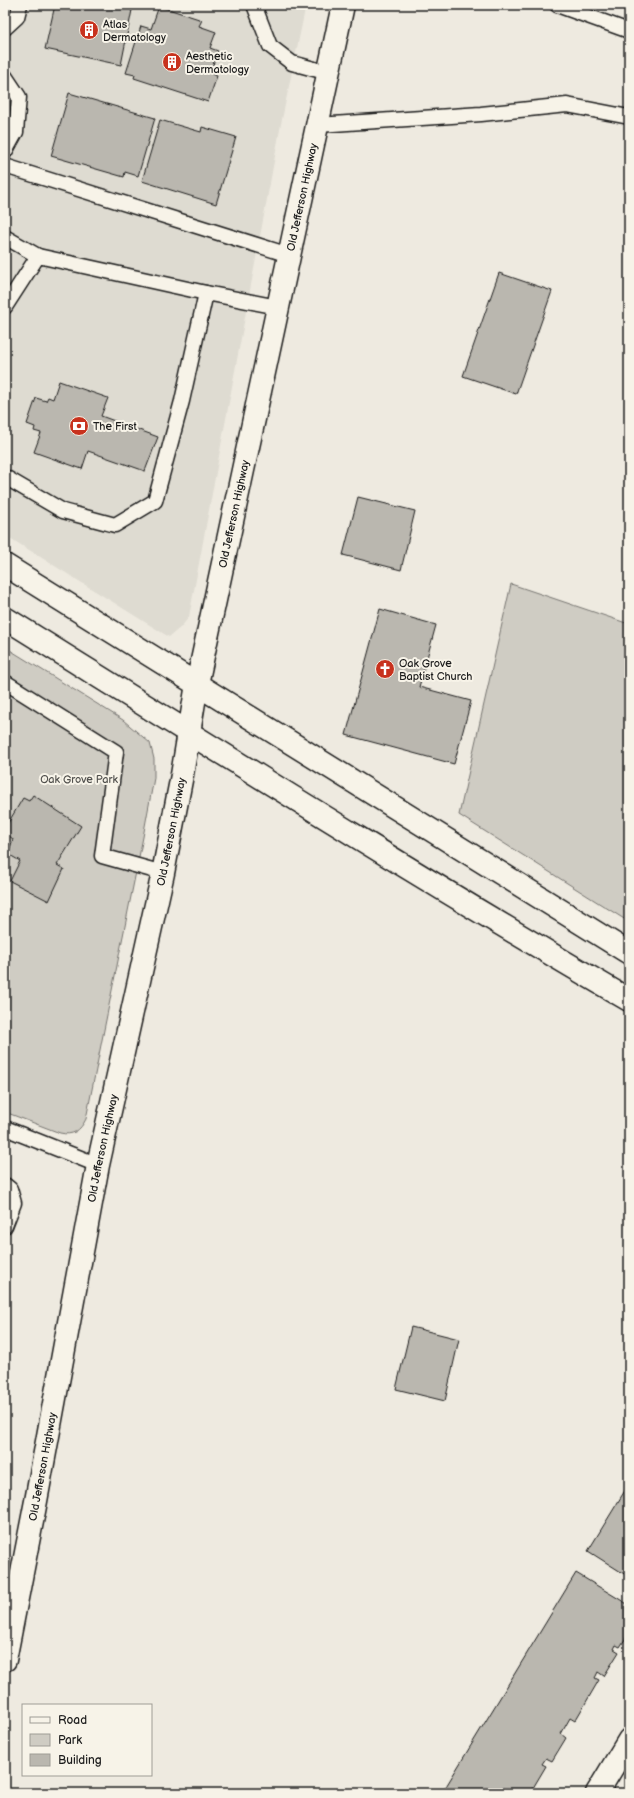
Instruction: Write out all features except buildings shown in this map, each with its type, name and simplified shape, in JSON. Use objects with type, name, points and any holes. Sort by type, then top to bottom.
[{"type":"main road","name":"Old Jefferson Highway","points":[[5,1660],[98,1165],[163,874],[197,684],[343,5]]},
{"type":"main road","points":[[5,565],[629,953]]},
{"type":"main road","points":[[5,618],[189,733],[544,950],[629,1000]]},
{"type":"main road","points":[[597,1793],[629,1740]]},
{"type":"lane","points":[[5,28],[17,17],[20,5]]},
{"type":"lane","points":[[254,5],[270,46],[292,63],[329,73]]},
{"type":"lane","points":[[557,5],[629,31]]},
{"type":"lane","points":[[5,76],[19,97],[16,132],[5,152]]},
{"type":"lane","points":[[318,125],[481,114],[567,105],[629,117]]},
{"type":"lane","points":[[5,166],[289,255]]},
{"type":"lane","points":[[5,237],[38,256],[206,293],[278,307]]},
{"type":"lane","points":[[5,307],[38,256]]},
{"type":"lane","points":[[5,477],[63,511],[116,525],[155,501],[182,401],[206,293]]},
{"type":"lane","points":[[5,682],[116,752],[102,856],[163,874]]},
{"type":"lane","points":[[5,1128],[98,1165]]},
{"type":"lane","points":[[5,1185],[10,1189],[14,1203],[5,1226]]},
{"type":"shaded area","points":[[5,5],[306,5],[281,124],[189,617],[181,627],[169,637],[5,535]]},
{"type":"green space","points":[[511,584],[629,624],[629,922],[459,815]]},
{"type":"green space","name":"Oak Grove Park","points":[[5,647],[123,720],[150,743],[154,759],[154,778],[143,837],[86,1119],[76,1132],[69,1134],[60,1133],[5,1112]]},
{"type":"place","name":"Atlas Dermatology","points":[[89,30]]},
{"type":"place","name":"Aesthetic Dermatology","points":[[172,62]]},
{"type":"place","name":"The First","points":[[79,426]]},
{"type":"place","name":"Oak Grove Baptist Church","points":[[385,669]]}]
